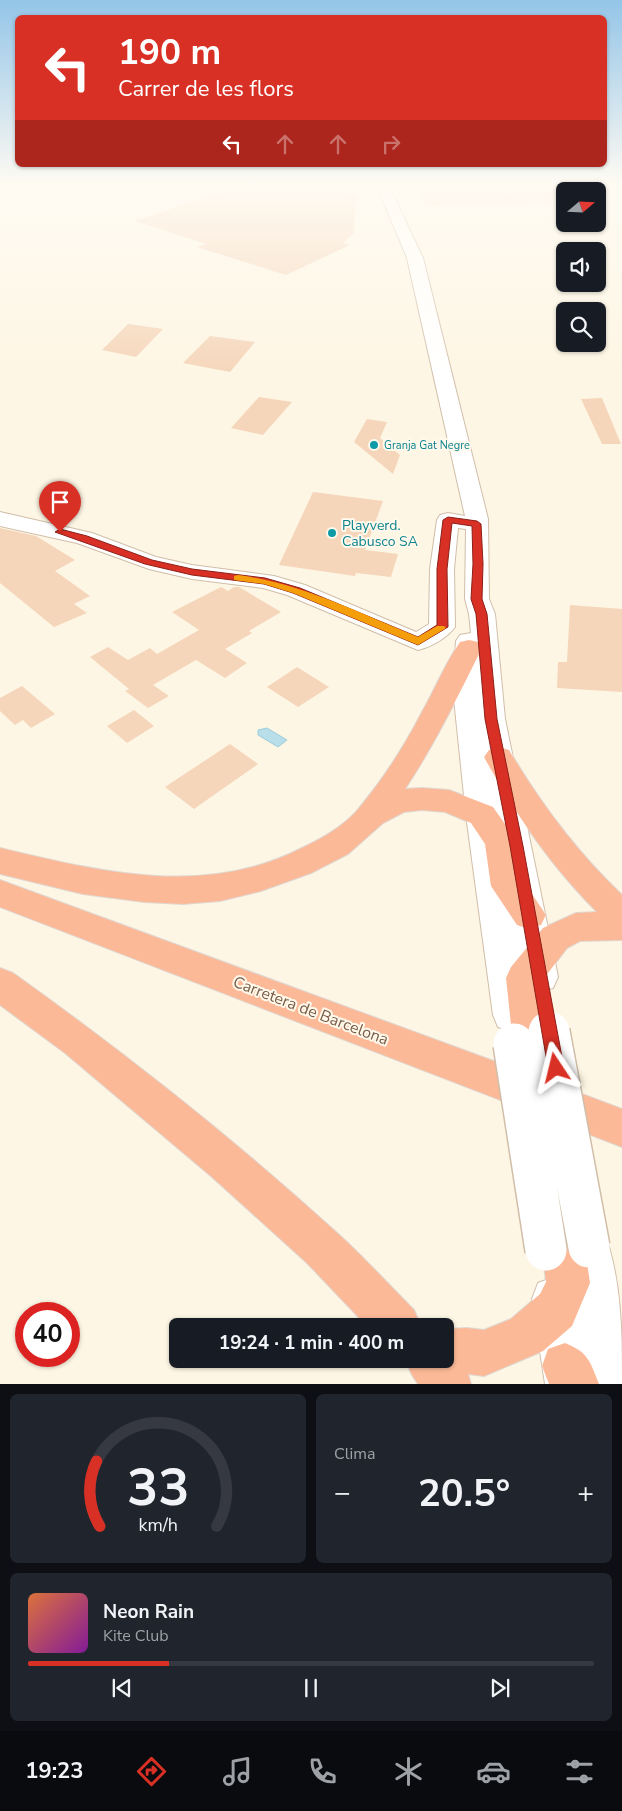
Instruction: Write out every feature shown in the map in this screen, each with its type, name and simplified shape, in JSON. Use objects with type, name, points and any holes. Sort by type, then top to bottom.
[{"type":"highway","points":[[372,815],[411,757],[469,648]]},
{"type":"highway","points":[[499,757],[515,787],[550,838],[587,883],[622,916]]},
{"type":"highway","points":[[0,861],[83,881],[144,889],[183,891],[220,888],[261,878],[300,864],[337,845],[372,815],[393,804],[422,799],[448,801],[482,815],[501,841],[508,886],[529,915]]},
{"type":"highway","name":"Carretera de Barcelona","points":[[0,894],[622,1128]]},
{"type":"highway","points":[[527,1045],[530,1025],[524,978],[537,960],[555,938],[576,927],[622,926]]},
{"type":"highway","points":[[0,984],[78,1041],[226,1164],[322,1248],[390,1318]]},
{"type":"highway","points":[[454,1352],[484,1353],[527,1335],[556,1310],[568,1283],[556,1191],[569,1139]]},
{"type":"highway","points":[[435,1368],[448,1384]]},
{"type":"street","points":[[411,249],[415,258],[477,524],[477,599],[482,614],[491,719],[537,960]]},
{"type":"street","points":[[0,519],[84,538],[149,562],[192,572],[265,581],[288,588],[418,642],[442,627],[442,569],[448,520],[477,524]]},
{"type":"street","points":[[477,599],[471,605],[467,689],[482,815],[506,966],[527,1045],[569,1139],[612,1384]]},
{"type":"street","points":[[527,1045],[546,1250],[570,1378]]},
{"type":"water","points":[[267,728],[287,740],[278,747],[258,735],[258,730]]},
{"type":"building","points":[[202,249],[342,249],[286,275]]},
{"type":"building","points":[[128,324],[163,329],[136,357],[102,350]]},
{"type":"building","points":[[210,336],[255,342],[230,372],[183,363]]},
{"type":"building","points":[[259,397],[292,402],[263,435],[231,428]]},
{"type":"building","points":[[602,398],[621,444],[602,444],[581,399]]},
{"type":"building","name":"Granja Gat Negre","points":[[367,419],[387,422],[380,438],[400,455],[393,474],[354,442]]},
{"type":"building","name":"Playverd. Cabusco SA","points":[[313,492],[383,501],[365,550],[398,554],[391,577],[356,573],[355,576],[279,565]]},
{"type":"building","points":[[0,528],[36,536],[75,560],[55,571],[90,596],[74,604],[87,613],[54,627],[0,583]]},
{"type":"building","points":[[221,587],[228,591],[234,587],[239,587],[281,612],[249,631],[252,633],[225,649],[247,663],[225,678],[196,660],[153,685],[169,696],[148,708],[125,691],[129,689],[90,657],[108,647],[128,660],[150,648],[157,654],[199,630],[172,612]]},
{"type":"building","points":[[570,605],[622,609],[622,692],[557,688],[558,662],[567,662]]},
{"type":"building","points":[[297,667],[329,687],[298,707],[267,687]]},
{"type":"building","points":[[22,686],[55,714],[31,728],[23,720],[15,725],[0,711],[0,698]]},
{"type":"building","points":[[134,710],[154,726],[127,743],[107,726]]},
{"type":"building","points":[[230,744],[258,764],[194,809],[165,787]]},
{"type":"slow traffic","points":[[238,578],[265,581],[296,590],[418,642],[441,628]]},
{"type":"place","name":"Granja Gat Negre","points":[[374,445]]},
{"type":"place","name":"Playverd. Cabusco SA","points":[[332,533]]},
{"type":"route","points":[[60,532],[84,538],[149,562],[192,572],[265,581],[296,590],[418,642],[442,627],[442,569],[448,520],[477,524],[477,599],[482,614],[491,719],[517,846],[556,1068]]}]
